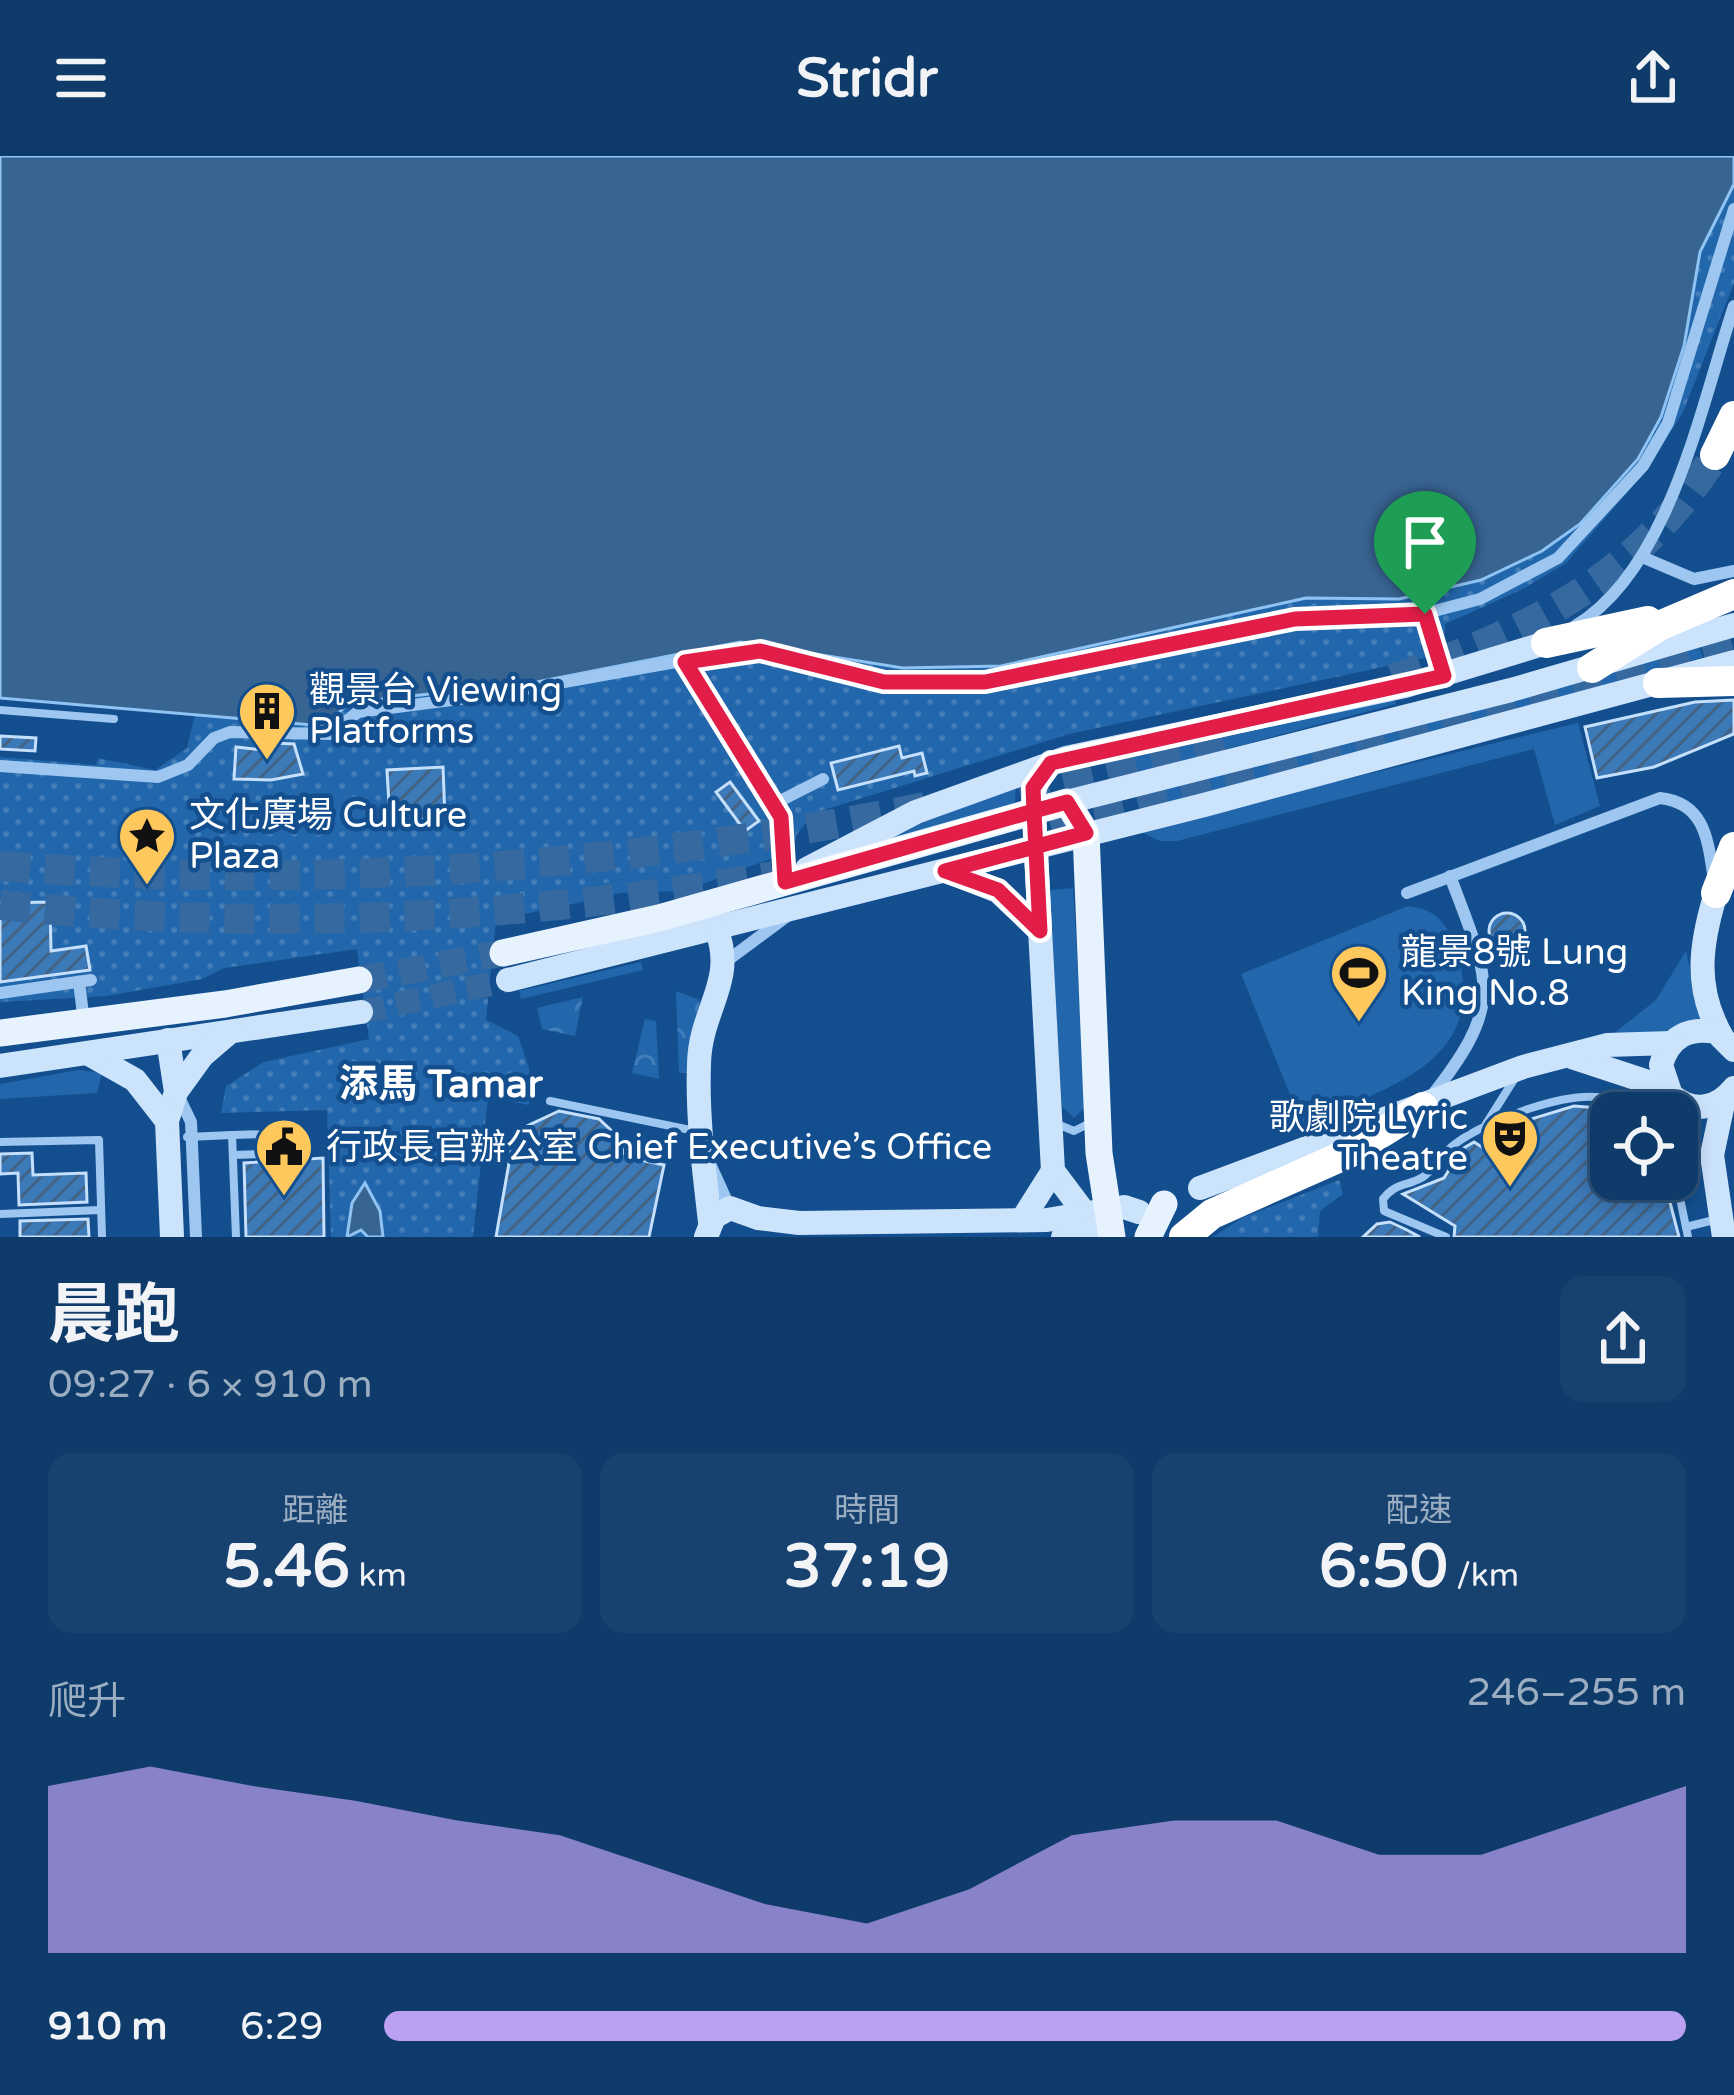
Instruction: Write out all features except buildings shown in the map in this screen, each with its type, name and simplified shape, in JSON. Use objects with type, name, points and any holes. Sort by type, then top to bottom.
[{"type":"highway","points":[[1714,455],[1734,416]]},
{"type":"highway","points":[[1546,643],[1694,610],[1734,595]]},
{"type":"highway","points":[[1592,668],[1694,610]]},
{"type":"highway","points":[[1658,683],[1734,681]]},
{"type":"highway","points":[[1716,893],[1734,847]]},
{"type":"highway","points":[[1193,1229],[1349,1153],[1423,1107]]},
{"type":"main road","points":[[506,966],[1034,811],[1592,668],[1734,625]]},
{"type":"main road","points":[[785,882],[916,812],[1051,763],[1444,676],[1546,643]]},
{"type":"main road","points":[[506,966],[717,931],[1734,662]]},
{"type":"main road","points":[[1022,1220],[1053,1171],[1033,788],[1051,763]]},
{"type":"main road","points":[[1067,802],[1086,833],[1103,1224]]},
{"type":"main road","points":[[945,871],[998,890],[1040,931]]},
{"type":"main road","points":[[1716,893],[1700,969],[1707,1007],[1728,1043]]},
{"type":"main road","points":[[717,931],[728,960],[703,1026],[701,1140],[715,1222],[760,1228],[1022,1220],[1103,1224]]},
{"type":"main road","points":[[0,1033],[152,1015],[359,980]]},
{"type":"main road","points":[[0,1066],[361,1012]]},
{"type":"main road","points":[[152,1015],[169,1040],[176,1092],[172,1237]]},
{"type":"main road","points":[[1201,1188],[1522,1067],[1607,1045],[1671,1043],[1699,1030],[1728,1043]]},
{"type":"main road","points":[[176,1092],[206,1052],[230,1032]]},
{"type":"main road","points":[[1671,1043],[1661,1065],[1671,1092]]},
{"type":"main road","points":[[89,1054],[135,1080],[176,1132]]},
{"type":"main road","points":[[1564,1056],[1666,1092]]},
{"type":"main road","points":[[1698,1106],[1729,1094]]},
{"type":"main road","points":[[1723,1228],[1712,1156],[1729,1094]]},
{"type":"main road","points":[[1698,1134],[1712,1156]]},
{"type":"main road","points":[[1063,1237],[1103,1224],[1124,1207],[1151,1218],[1280,1156]]},
{"type":"main road","points":[[1053,1171],[1103,1224]]},
{"type":"street","points":[[0,766],[158,777],[188,765],[214,738],[230,732],[330,734],[358,712],[760,651],[884,682],[985,682],[1295,619],[1425,614],[1480,599],[1558,558],[1642,466],[1668,423],[1734,209]]},
{"type":"street","points":[[1546,643],[1587,619],[1642,557],[1675,482],[1734,306]]},
{"type":"street","points":[[1642,557],[1679,577],[1710,578],[1734,571]]},
{"type":"street","points":[[1425,614],[1444,676]]},
{"type":"street","points":[[685,662],[784,825],[785,882]]},
{"type":"street","points":[[774,804],[824,779]]},
{"type":"street","points":[[1407,893],[1660,798],[1688,806],[1702,823],[1716,893]]},
{"type":"street","points":[[1716,893],[1734,864]]},
{"type":"street","points":[[1423,1107],[1471,1046],[1484,1008],[1481,962],[1450,876]]},
{"type":"street","points":[[728,960],[797,909]]},
{"type":"street","points":[[0,993],[85,981],[84,1024]]},
{"type":"street","points":[[176,1132],[196,1237]]},
{"type":"lane","points":[[0,710],[114,719]]},
{"type":"lane","points":[[84,1024],[89,1054]]},
{"type":"lane","points":[[1486,1124],[1522,1067]]},
{"type":"lane","points":[[1446,1237],[1384,1210],[1383,1199],[1394,1185],[1426,1176],[1455,1143],[1486,1124],[1570,1099],[1590,1098]]},
{"type":"lane","points":[[550,1101],[701,1140]]},
{"type":"lane","points":[[1053,1121],[1074,1131],[1098,1118]]},
{"type":"lane","points":[[176,1132],[305,1133],[306,1154],[233,1155]]},
{"type":"lane","points":[[232,1135],[236,1237]]},
{"type":"lane","points":[[0,1142],[99,1140],[102,1237]]},
{"type":"lane","points":[[1680,1200],[1687,1232],[1723,1228]]},
{"type":"lane","points":[[0,1214],[101,1210]]},
{"type":"green space","points":[[1734,184],[1734,283],[1683,412],[1646,471],[1566,563],[1521,590],[1445,624],[1444,654],[1069,734],[814,813],[797,834],[793,850],[773,858],[772,844],[682,877],[618,880],[566,892],[568,905],[496,920],[486,1020],[518,1036],[529,1068],[529,1105],[488,1097],[473,1237],[331,1237],[327,1110],[221,1113],[226,1086],[264,1062],[369,1039],[357,949],[224,968],[202,979],[107,996],[0,1002],[0,757],[96,765],[98,758],[155,770],[187,748],[195,715],[325,726],[349,703],[648,661],[740,642],[903,668],[1001,666],[1306,598],[1399,599],[1481,580],[1542,551],[1661,417],[1684,346],[1700,252]]},
{"type":"green space","points":[[1698,644],[1703,657],[1443,734],[1160,805],[1156,784]]},
{"type":"green space","points":[[1394,697],[1396,704],[1126,776],[1120,753]]},
{"type":"green space","points":[[1578,723],[1600,806],[1555,825],[1534,749],[1177,841],[1160,841],[1137,830]]},
{"type":"green space","points":[[1016,782],[1015,803],[885,844],[881,836]]},
{"type":"green space","points":[[773,843],[773,858],[684,891],[620,893],[568,905],[565,892],[618,880],[682,877]]},
{"type":"green space","points":[[1073,888],[1086,1106],[1074,1118],[1062,1107],[1049,890]]},
{"type":"green space","name":"龍景8號 Lung King No.8","points":[[1408,906],[1434,915],[1449,934],[1464,991],[1458,1022],[1444,1047],[1422,1068],[1302,1124],[1241,974]]},
{"type":"green space","points":[[1686,951],[1701,1020],[1667,1031],[1612,1035],[1656,1000]]},
{"type":"green space","points":[[641,962],[643,970],[521,999],[519,991]]},
{"type":"green space","points":[[676,991],[700,1000],[689,1073],[679,1073]]},
{"type":"green space","points":[[583,997],[575,1036],[542,1029],[537,1008]]},
{"type":"green space","points":[[645,1019],[656,1021],[659,1079],[632,1073]]},
{"type":"green space","points":[[79,1070],[102,1073],[97,1093],[0,1099],[0,1084]]},
{"type":"green space","points":[[1339,1180],[1343,1194],[1320,1211],[1318,1237],[1213,1237],[1242,1218]]},
{"type":"shaded area","points":[[0,156],[1734,156],[1734,184],[1700,252],[1684,346],[1661,417],[1638,459],[1580,524],[1542,551],[1481,580],[1399,599],[1306,598],[1001,666],[903,668],[740,642],[537,682],[349,703],[325,726],[0,698]]},
{"type":"shaded area","points":[[365,1183],[380,1211],[383,1237],[368,1237],[361,1230],[347,1237],[352,1203]]},
{"type":"tunnel","points":[[1393,679],[1489,641],[1575,596],[1651,536],[1715,455]]},
{"type":"tunnel","points":[[1049,819],[1518,703],[1734,640]]},
{"type":"tunnel","points":[[1018,786],[1222,736]]},
{"type":"tunnel","points":[[0,866],[234,875],[464,868],[694,846],[925,807]]},
{"type":"tunnel","points":[[0,905],[193,918],[387,917],[581,903],[773,876]]},
{"type":"tunnel","points":[[359,980],[503,953]]},
{"type":"tunnel","points":[[361,1012],[508,980]]},
{"type":"place","name":"觀景台 Viewing Platforms","points":[[267,762]]},
{"type":"place","name":"文化廣場 Culture Plaza","points":[[147,887]]},
{"type":"place","name":"龍景8號 Lung King No.8","points":[[1359,1024]]},
{"type":"place","name":"歌劇院 Lyric Theatre","points":[[1510,1189]]},
{"type":"place","name":"行政長官辦公室 Chief Executive’s Office","points":[[284,1198]]},
{"type":"district","name":"添馬 Tamar","points":[[441,1084]]},
{"type":"route","points":[[1425,614],[1295,619],[985,682],[884,682],[834,674],[760,651],[685,662],[781,817],[785,882],[1034,811],[1038,845],[1040,931],[998,890],[945,871],[1038,845],[1086,833],[1067,802],[1034,811],[1033,788],[1051,763],[1123,742],[1444,676],[1425,614]]}]
